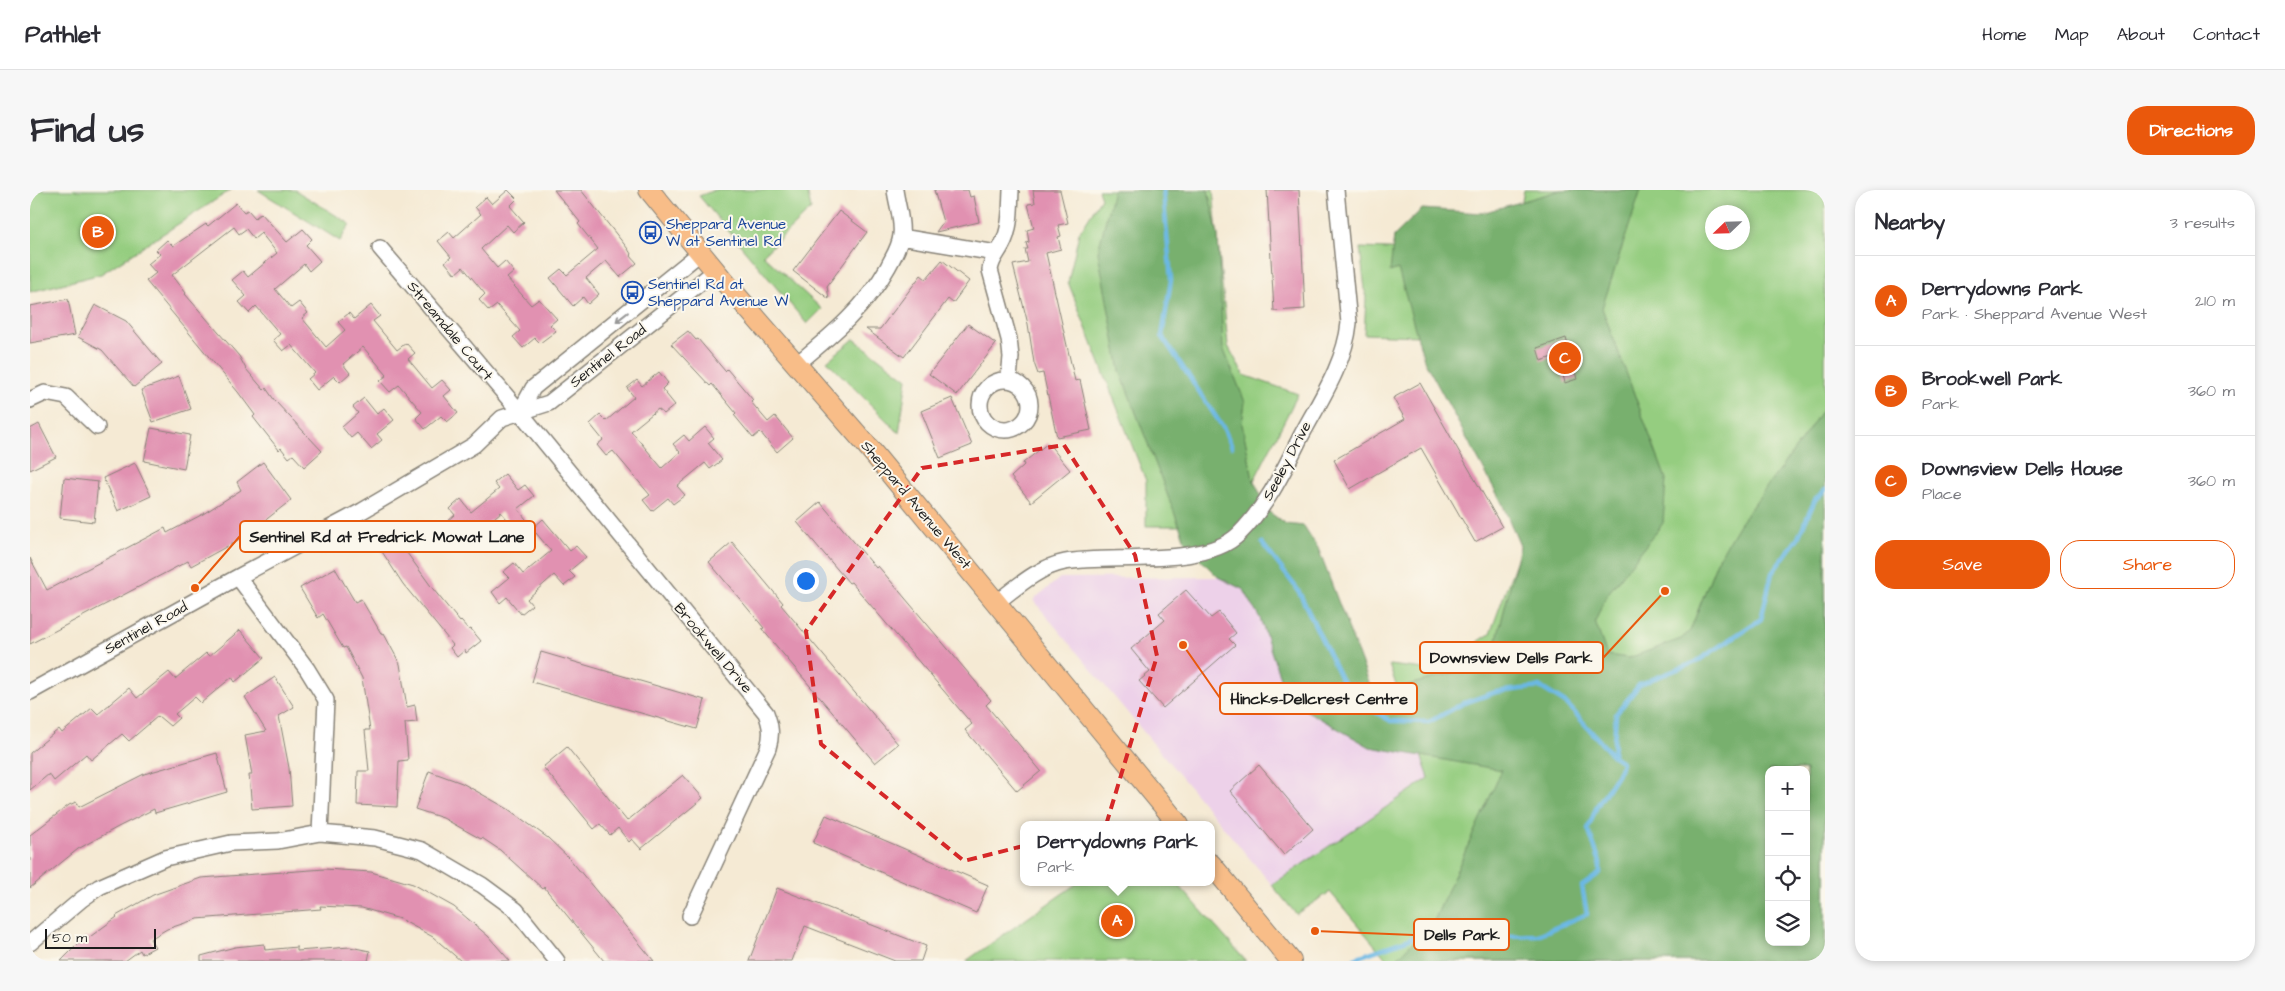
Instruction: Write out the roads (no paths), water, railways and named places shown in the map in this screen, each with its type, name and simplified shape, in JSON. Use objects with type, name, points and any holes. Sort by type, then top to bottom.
[{"type":"main road","name":"Sheppard Avenue West","points":[[649,190],[715,271],[797,364],[997,602],[1176,821]]},
{"type":"main road","points":[[1215,869],[1291,961]]},
{"type":"street","points":[[797,364],[834,334],[875,290],[896,253],[902,227],[895,190]]},
{"type":"street","points":[[1009,378],[1011,357],[1009,339],[990,270],[991,260],[1002,246],[1009,226],[1011,190]]},
{"type":"street","name":"Seeley Drive","points":[[997,602],[1036,574],[1065,562],[1113,558],[1166,557],[1206,550],[1238,535],[1269,499],[1337,366],[1348,338],[1349,323],[1336,190]]},
{"type":"street","points":[[901,236],[996,253]]},
{"type":"street","name":"Streamdale Court","points":[[380,248],[520,412]]},
{"type":"street","name":"Sentinel Road","points":[[520,412],[532,388],[700,253]]},
{"type":"street","name":"Sentinel Road","points":[[30,692],[362,511],[474,445],[502,418],[549,403],[715,271]]},
{"type":"street","points":[[30,400],[45,393],[66,397],[97,427]]},
{"type":"street","name":"Brookwell Drive","points":[[520,412],[766,713],[770,724],[771,738],[768,748],[690,916]]},
{"type":"street","points":[[238,577],[307,669],[326,700],[320,833]]},
{"type":"street","points":[[30,943],[82,898],[98,887],[165,858],[224,844],[278,841],[320,833],[375,838],[422,850],[482,885],[516,910],[557,961]]},
{"type":"waterway","points":[[1163,190],[1171,280],[1162,336],[1224,429],[1232,447]]},
{"type":"waterway","points":[[1613,756],[1616,714],[1640,684],[1696,662],[1761,619],[1772,573],[1798,538],[1815,500],[1825,490]]},
{"type":"waterway","points":[[1262,543],[1298,590],[1341,679],[1358,702],[1391,721],[1429,722],[1464,703],[1496,692],[1540,687],[1567,704],[1613,756],[1622,762],[1620,770],[1597,806],[1588,829],[1600,862],[1600,873],[1582,886],[1587,914],[1538,935],[1505,936],[1453,924],[1355,958]]},
{"type":"place","name":"Brookwell Park","points":[[98,232]]},
{"type":"place","name":"Sheppard Avenue W at Sentinel Rd","points":[[650,233]]},
{"type":"place","name":"Sentinel Rd at Sheppard Avenue W","points":[[632,293]]},
{"type":"place","name":"Downsview Dells House","points":[[1565,358]]},
{"type":"place","name":"Sentinel Rd at Fredrick Mowat Lane","points":[[195,588]]},
{"type":"place","name":"Downsview Dells Park","points":[[1665,591]]},
{"type":"place","name":"Hincks-Dellcrest Centre","points":[[1183,645]]},
{"type":"place","name":"Derrydowns Park","points":[[1117,921]]},
{"type":"place","name":"Dells Park","points":[[1315,931]]}]
